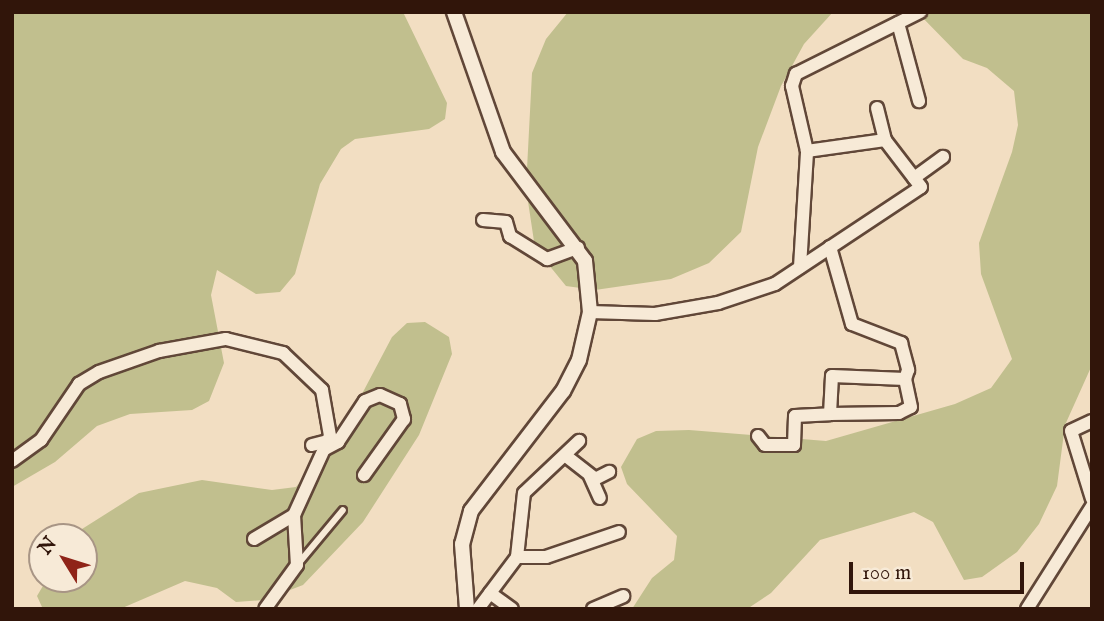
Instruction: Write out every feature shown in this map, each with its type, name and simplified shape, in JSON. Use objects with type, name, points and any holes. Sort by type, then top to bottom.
[{"type":"street","points":[[454,12],[503,152],[578,248],[590,313],[579,360],[563,391],[471,511],[462,544],[467,609]]},
{"type":"street","points":[[800,267],[807,151],[792,86],[796,74],[873,30],[898,23],[920,12]]},
{"type":"street","points":[[898,23],[919,101]]},
{"type":"street","points":[[590,313],[655,313],[718,303],[775,284],[921,187],[884,140],[877,108]]},
{"type":"street","points":[[807,151],[884,140]]},
{"type":"street","points":[[914,178],[943,157]]},
{"type":"street","points":[[483,220],[506,222],[510,236],[547,259],[578,248]]},
{"type":"street","points":[[758,436],[765,445],[794,444],[795,416],[900,413],[911,407],[901,343],[852,324],[830,247]]},
{"type":"street","points":[[12,461],[41,440],[79,384],[159,351],[226,339],[283,352],[308,376],[329,410],[327,445],[295,515],[297,565],[265,609]]},
{"type":"street","points":[[830,414],[832,376],[905,379]]},
{"type":"street","points":[[312,445],[338,442],[365,401],[380,395],[400,404],[404,419],[363,475]]},
{"type":"street","points":[[1092,421],[1071,431],[1092,499]]},
{"type":"street","points":[[478,609],[517,556],[524,493],[579,441]]},
{"type":"street","points":[[566,456],[590,476],[600,498]]},
{"type":"street","points":[[590,476],[608,472]]},
{"type":"street","points":[[1027,609],[1092,506]]},
{"type":"street","points":[[254,539],[295,515]]},
{"type":"street","points":[[517,556],[546,557],[619,532]]},
{"type":"street","points":[[489,593],[512,609]]},
{"type":"street","points":[[593,609],[623,596]]},
{"type":"lane","points":[[297,565],[343,510]]},
{"type":"shaded area","points":[[12,12],[403,12],[447,103],[445,119],[429,129],[355,139],[341,149],[320,184],[295,274],[280,292],[256,294],[217,270],[211,295],[224,363],[209,401],[192,410],[130,414],[97,426],[55,462],[12,487]]},
{"type":"shaded area","points":[[568,12],[833,12],[804,44],[781,86],[758,147],[741,232],[709,263],[671,279],[595,290],[566,286],[535,248],[526,188],[532,73],[546,39]]},
{"type":"shaded area","points":[[917,12],[1092,12],[1092,365],[1065,425],[1057,486],[1039,524],[1017,552],[982,577],[964,580],[933,522],[914,512],[820,540],[771,593],[747,609],[632,609],[652,578],[674,560],[677,536],[627,484],[621,467],[637,439],[656,431],[689,430],[826,441],[955,404],[991,388],[1012,359],[981,274],[979,243],[1012,152],[1018,125],[1014,91],[987,68],[963,59]]},
{"type":"shaded area","points":[[425,322],[449,337],[452,354],[419,435],[363,522],[303,585],[264,600],[236,602],[217,588],[185,581],[120,609],[42,607],[37,596],[39,593],[98,593],[98,523],[92,523],[139,493],[202,480],[272,490],[296,487],[344,428],[392,337],[407,323]]}]
